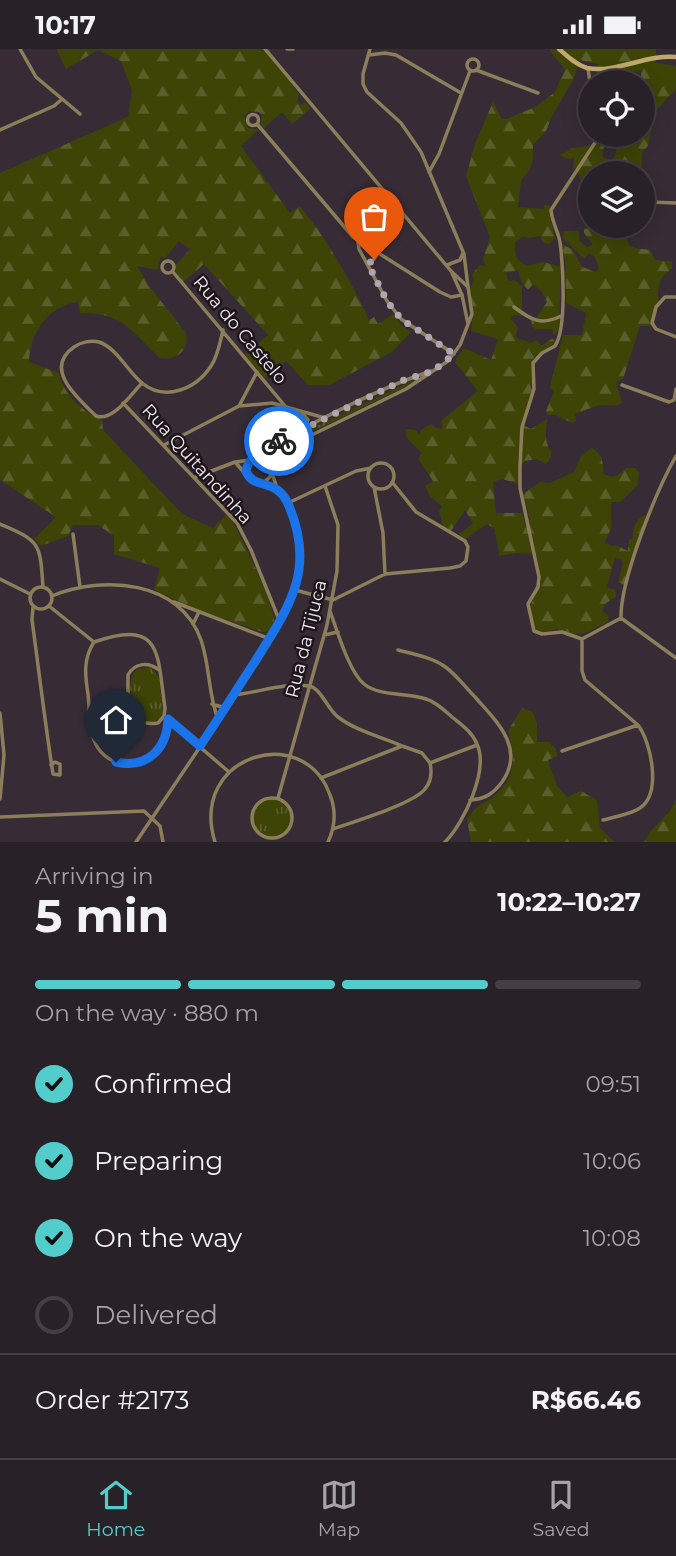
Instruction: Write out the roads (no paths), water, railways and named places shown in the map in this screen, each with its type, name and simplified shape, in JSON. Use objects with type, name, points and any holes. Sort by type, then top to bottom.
[{"type":"main road","points":[[559,49],[578,64],[588,68],[676,57]]},
{"type":"street","points":[[20,49],[36,77],[80,114]]},
{"type":"street","points":[[265,49],[447,265],[463,295],[468,324]]},
{"type":"street","points":[[287,49],[293,49]]},
{"type":"street","points":[[272,467],[281,450],[406,389],[433,371],[454,354],[472,314],[463,251],[425,161],[411,135],[365,87],[363,74],[370,49]]},
{"type":"street","points":[[368,55],[396,55],[461,93]]},
{"type":"street","points":[[429,172],[439,154],[461,93],[473,71],[538,93]]},
{"type":"street","points":[[0,130],[54,106],[61,100]]},
{"type":"street","points":[[257,124],[358,242],[448,296],[470,294]]},
{"type":"street","points":[[592,147],[551,211],[564,272],[561,316],[557,343],[536,357],[533,363],[534,389],[523,421],[520,445],[520,488],[539,577],[538,587],[528,604],[534,631],[542,634],[562,632],[582,639],[621,618]]},
{"type":"street","points":[[655,202],[676,203]]},
{"type":"street","points":[[358,242],[359,249],[387,301],[401,319],[454,354]]},
{"type":"street","points":[[460,260],[463,251]]},
{"type":"street","points":[[368,264],[376,254]]},
{"type":"street","points":[[447,265],[460,260]]},
{"type":"street","points":[[460,260],[466,264]]},
{"type":"street","points":[[451,271],[468,287]]},
{"type":"street","name":"Rua do Castelo","points":[[173,272],[285,406]]},
{"type":"street","points":[[448,296],[468,287]]},
{"type":"street","points":[[676,297],[664,297],[659,301],[652,323],[656,329],[676,337]]},
{"type":"street","points":[[514,307],[530,319],[540,322],[561,316]]},
{"type":"street","points":[[142,383],[123,403],[102,418],[96,416],[64,382],[61,373],[66,354],[77,344],[91,341],[102,343],[110,348],[142,383],[165,394],[185,388],[202,377],[211,367],[223,330]]},
{"type":"street","points":[[247,475],[246,467],[258,451],[404,380],[433,371]]},
{"type":"street","points":[[239,406],[257,372]]},
{"type":"street","points":[[622,385],[669,402],[674,400],[676,390]]},
{"type":"street","name":"Rua Quitandinha","points":[[123,403],[237,523],[280,622]]},
{"type":"street","points":[[164,445],[239,406],[272,403],[325,418]]},
{"type":"street","points":[[301,411],[308,420],[302,429]]},
{"type":"street","points":[[621,618],[623,599],[639,541],[676,456]]},
{"type":"street","points":[[136,842],[270,639],[290,604],[299,569],[297,531],[288,503],[277,488],[268,459],[253,458],[235,462],[196,477]]},
{"type":"street","points":[[235,462],[254,482],[277,488]]},
{"type":"street","points":[[288,503],[356,471],[386,464],[392,470],[392,482],[416,512],[465,541],[468,547],[468,555],[460,566],[385,574],[333,600],[295,590]]},
{"type":"street","points":[[371,468],[368,476],[374,487],[383,533],[385,574]]},
{"type":"street","points":[[263,483],[272,473]]},
{"type":"street","points":[[374,487],[386,488],[392,482]]},
{"type":"street","name":"Rua da Tijuca","points":[[278,798],[333,600],[339,539],[334,511],[325,486]]},
{"type":"street","points":[[0,524],[25,535],[35,543],[40,557],[43,587]]},
{"type":"street","points":[[73,534],[80,588]]},
{"type":"street","points":[[0,579],[30,594]]},
{"type":"street","points":[[52,596],[80,588],[130,585],[157,593],[192,610],[270,639]]},
{"type":"street","points":[[33,607],[40,610],[49,606],[52,596],[49,590],[43,587],[34,589],[30,594],[30,601],[33,607],[32,620],[51,765]]},
{"type":"street","points":[[172,601],[193,624],[203,647],[212,704],[218,719]]},
{"type":"street","points":[[49,606],[94,642]]},
{"type":"street","points":[[187,618],[192,610]]},
{"type":"street","points":[[330,611],[359,680],[377,691],[422,697],[436,703],[468,730],[478,744],[481,762],[470,800],[462,821],[445,842]]},
{"type":"street","points":[[193,624],[199,612]]},
{"type":"street","points":[[621,618],[676,658]]},
{"type":"street","points":[[324,635],[338,632]]},
{"type":"street","points":[[124,633],[139,636],[154,648],[160,671],[167,733],[163,745],[151,758],[127,765],[116,762],[103,753],[94,740],[85,670],[86,656],[94,642],[124,633]]},
{"type":"street","points":[[582,639],[582,671],[585,680],[643,731],[653,766],[650,795],[639,809],[603,820]]},
{"type":"street","points":[[398,650],[435,661],[454,674],[508,737],[510,751],[505,777],[489,796],[470,800]]},
{"type":"street","points":[[160,671],[147,664],[135,667],[128,675],[129,692],[132,715],[136,720],[142,724],[158,723],[166,717]]},
{"type":"street","points":[[233,695],[310,686],[344,722],[422,753],[430,763],[430,780],[421,793],[404,803],[333,829]]},
{"type":"street","points":[[212,704],[227,706]]},
{"type":"street","points":[[0,713],[4,755],[0,799]]},
{"type":"street","points":[[166,717],[229,772]]},
{"type":"street","points":[[562,751],[638,725]]},
{"type":"street","points":[[388,740],[388,751]]},
{"type":"street","points":[[430,763],[478,744]]},
{"type":"street","points":[[321,778],[402,746]]},
{"type":"street","points":[[215,842],[210,809],[214,795],[229,772],[240,763],[263,755],[291,757],[306,764],[321,778],[332,801],[333,829],[328,842]]},
{"type":"street","points":[[265,798],[278,798],[289,806],[292,812],[291,826],[282,836],[266,840],[253,826],[252,813],[254,807],[265,798]]},
{"type":"street","points":[[0,817],[144,811],[160,826],[163,842]]}]
